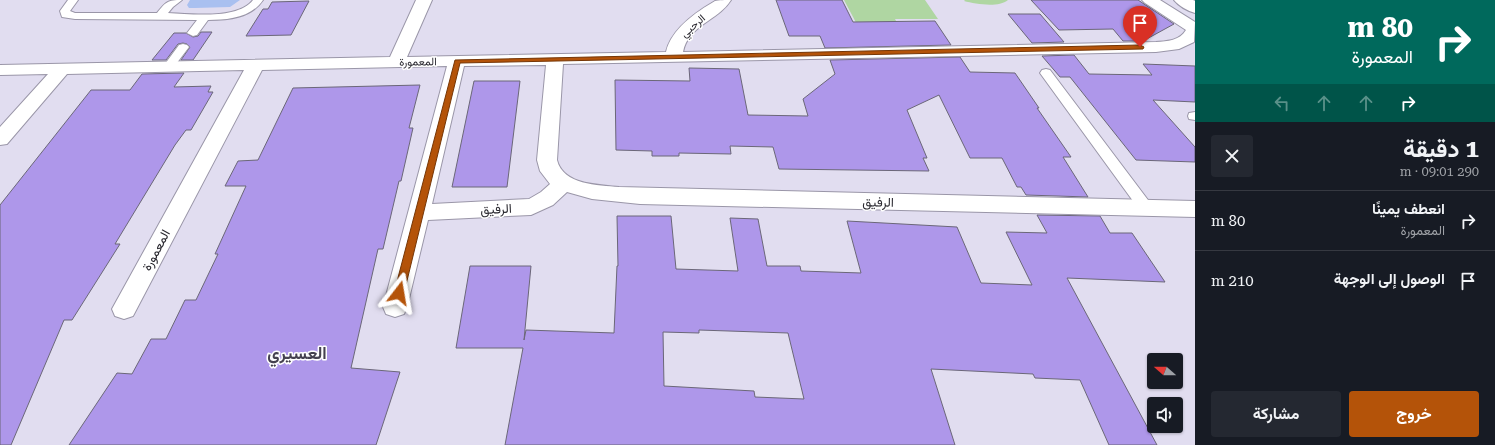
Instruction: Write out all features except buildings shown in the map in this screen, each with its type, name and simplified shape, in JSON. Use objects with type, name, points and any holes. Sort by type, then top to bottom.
[{"type":"street","points":[[396,62],[424,0]]},
{"type":"street","name":"الرحبي","points":[[673,58],[674,48],[684,31],[720,5],[723,0]]},
{"type":"street","points":[[1150,0],[1195,29]]},
{"type":"street","points":[[1182,0],[1195,8]]},
{"type":"street","name":"المعمورة","points":[[0,70],[673,58],[1156,47],[1172,46],[1184,42],[1192,36],[1195,29]]},
{"type":"street","name":"المعمورة","points":[[1156,47],[1195,51]]},
{"type":"street","name":"الرفيق","points":[[554,60],[547,160],[551,173],[563,182],[584,190],[621,195],[1195,210]]},
{"type":"street","points":[[395,307],[457,61]]},
{"type":"street","name":"المعمورة","points":[[124,309],[256,65]]},
{"type":"street","points":[[0,139],[62,69]]},
{"type":"street","name":"الرفيق","points":[[419,213],[531,207],[541,204],[550,198],[563,182]]},
{"type":"lane","points":[[73,0],[65,11],[66,14],[75,16],[160,17],[227,16],[237,14],[248,9],[256,4],[258,0]]},
{"type":"lane","points":[[160,17],[169,5],[176,0]]},
{"type":"lane","points":[[193,32],[205,17]]},
{"type":"lane","points":[[169,66],[183,47]]},
{"type":"lane","points":[[1046,73],[1146,208]]},
{"type":"green space","points":[[844,0],[925,0],[938,19],[895,19],[902,32],[861,32]]},
{"type":"green space","points":[[1008,0],[999,4],[987,5],[964,1]]},
{"type":"water","points":[[190,0],[240,0],[230,7],[189,8],[187,5]]},
{"type":"district","name":"العسيري","points":[[297,353]]},
{"type":"route","points":[[399,293],[457,61],[673,58],[1140,47]]}]
